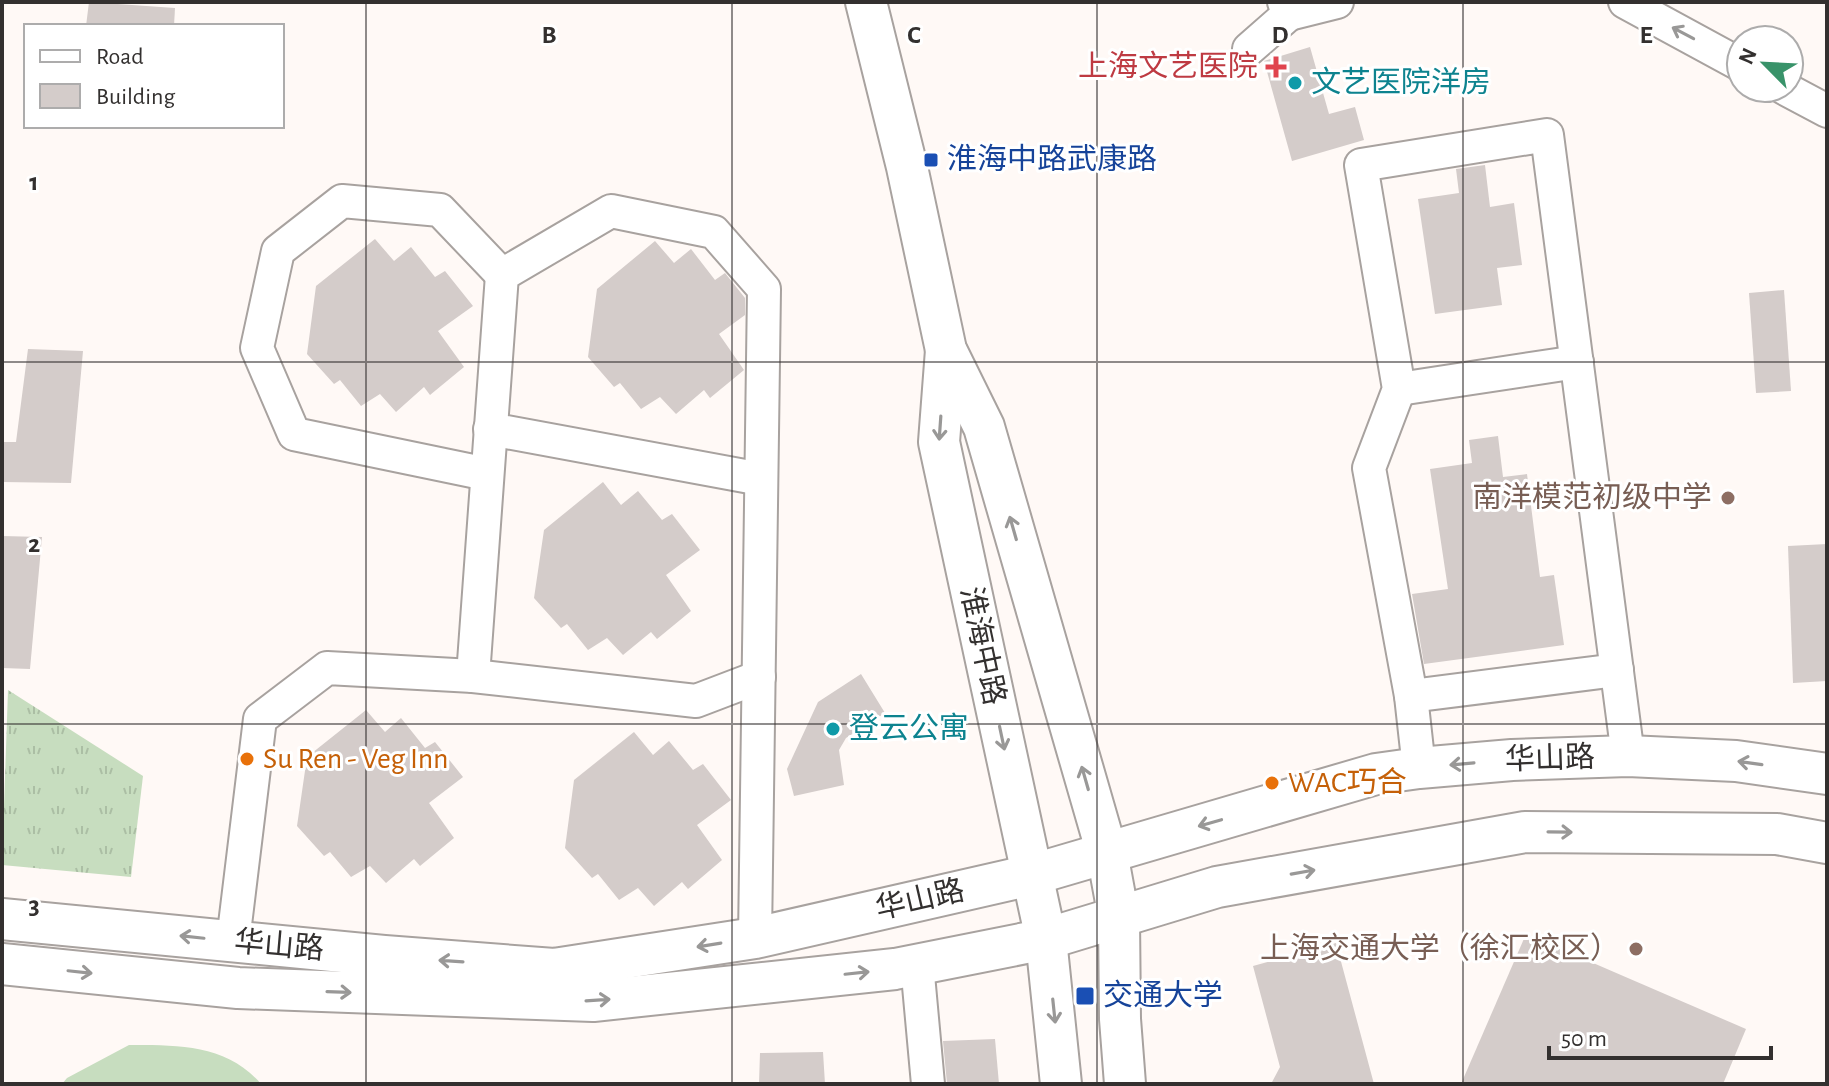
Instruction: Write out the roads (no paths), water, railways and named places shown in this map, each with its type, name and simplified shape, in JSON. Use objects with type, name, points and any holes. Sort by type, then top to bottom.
[{"type":"main road","name":"淮海中路","points":[[866,2],[907,167],[946,350],[984,427],[1107,853],[1119,918],[1120,1019],[1125,1084]]},
{"type":"main road","name":"淮海中路","points":[[946,350],[939,442],[1046,939],[1061,1084]]},
{"type":"main road","name":"华山路","points":[[2,919],[554,969],[755,938],[1031,875],[1376,774],[1512,760],[1628,756],[1736,761],[1827,774]]},
{"type":"main road","name":"华山路","points":[[2,964],[238,988],[593,1001],[917,964],[1046,939],[1217,887],[1525,832],[1777,834],[1827,843]]},
{"type":"street","points":[[1249,49],[1286,8],[1337,2]]},
{"type":"street","points":[[1625,2],[1725,56]]},
{"type":"street","points":[[1805,99],[1827,111]]},
{"type":"street","points":[[1419,768],[1411,696],[1369,468],[1399,389],[1361,165],[1547,135],[1628,756]]},
{"type":"street","points":[[473,676],[502,275],[440,210],[342,201],[278,251],[257,348],[294,434],[487,474]]},
{"type":"street","points":[[502,275],[611,211],[714,232],[764,289],[755,938]]},
{"type":"street","points":[[1399,389],[1577,362]]},
{"type":"street","points":[[490,429],[761,479]]},
{"type":"street","points":[[233,941],[260,719],[327,668],[473,676],[696,701],[759,677]]},
{"type":"street","points":[[1411,696],[1617,670]]},
{"type":"street","points":[[917,964],[928,1084]]},
{"type":"place","name":"上海文艺医院","points":[[1276,67]]},
{"type":"place","name":"文艺医院洋房","points":[[1295,83]]},
{"type":"place","name":"淮海中路武康路","points":[[931,160]]},
{"type":"place","name":"南洋模范初级中学","points":[[1728,498]]},
{"type":"place","name":"登云公寓","points":[[833,729]]},
{"type":"place","name":"Su Ren - Veg Inn","points":[[247,759]]},
{"type":"place","name":"WAC巧合","points":[[1272,783]]},
{"type":"place","name":"上海交通大学（徐汇校区）","points":[[1636,949]]},
{"type":"place","name":"交通大学","points":[[1085,996]]}]
